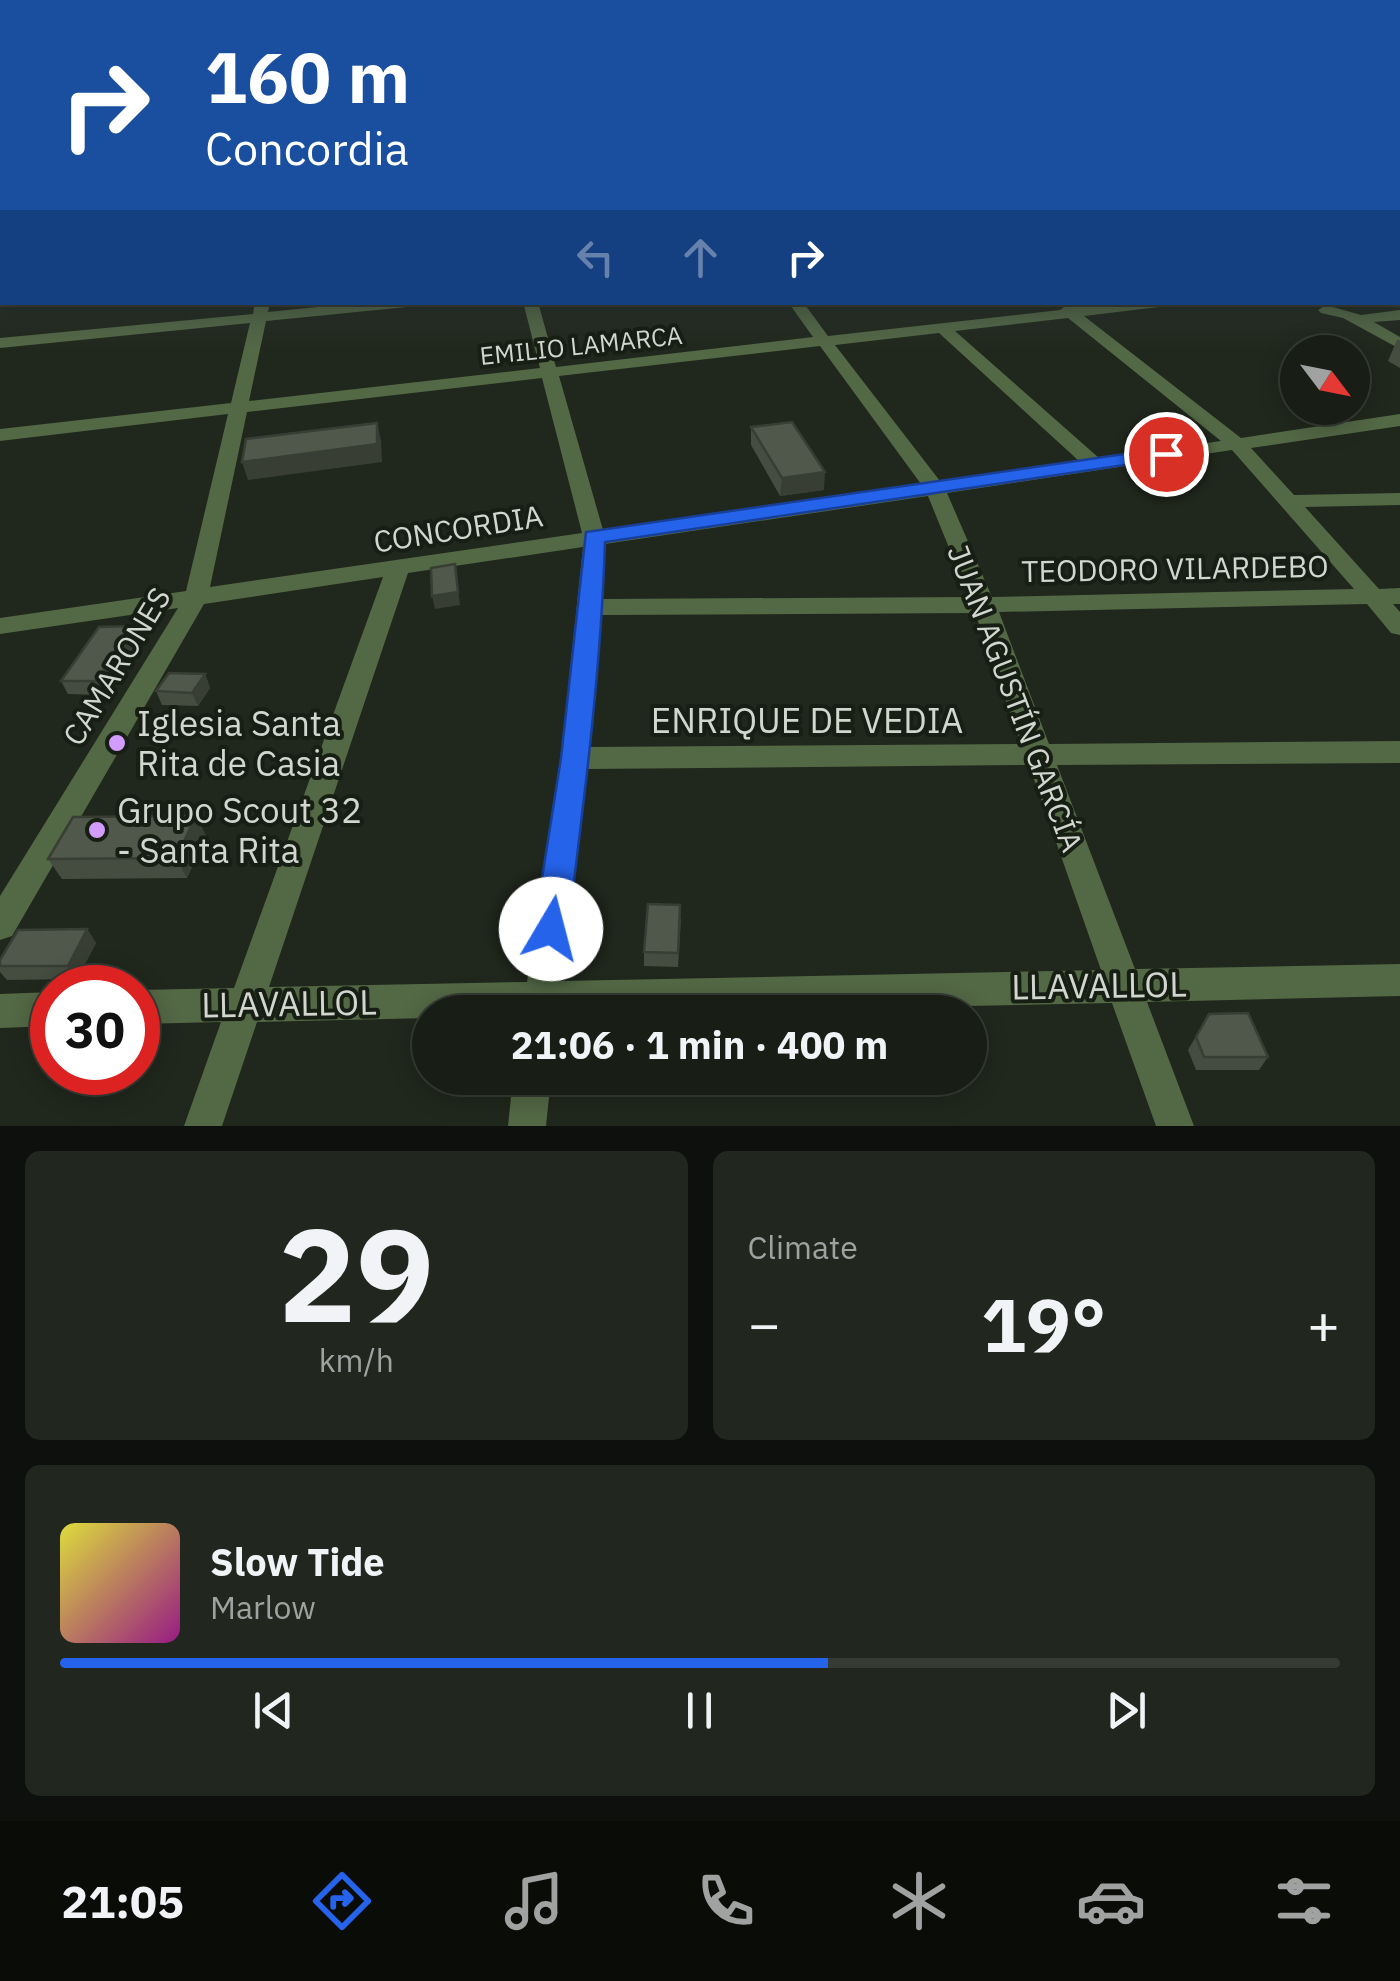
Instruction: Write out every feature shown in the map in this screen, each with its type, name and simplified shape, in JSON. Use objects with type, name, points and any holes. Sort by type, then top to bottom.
[{"type":"street","points":[[0,343],[262,310],[359,305]]},
{"type":"street","points":[[531,305],[594,537],[591,607],[575,758],[542,995]]},
{"type":"street","name":"JUAN AGUSTÍN GARCÍA","points":[[798,305],[936,489],[984,605],[1175,1126]]},
{"type":"street","name":"EMILIO LAMARCA","points":[[0,435],[945,330],[1064,308],[1116,305]]},
{"type":"street","points":[[1064,308],[1238,444],[1400,627]]},
{"type":"street","name":"CAMARONES","points":[[0,925],[196,597],[262,310]]},
{"type":"street","points":[[1326,310],[1348,314],[1400,344]]},
{"type":"street","points":[[1366,325],[1367,318],[1372,316],[1400,314]]},
{"type":"street","points":[[945,330],[1093,463]]},
{"type":"street","name":"CONCORDIA","points":[[0,626],[1400,420]]},
{"type":"street","points":[[1289,501],[1400,499]]},
{"type":"street","points":[[203,1126],[398,568]]},
{"type":"street","name":"TEODORO VILARDEBO","points":[[591,607],[984,605],[1400,596]]},
{"type":"street","name":"ENRIQUE DE VEDIA","points":[[575,758],[1400,752]]},
{"type":"street","name":"LLAVALLOL","points":[[818,995],[1123,984],[1400,980]]},
{"type":"street","name":"LLAVALLOL","points":[[160,1005],[412,1004]]},
{"type":"street","points":[[0,1011],[30,1010]]},
{"type":"street","points":[[526,1126],[530,1095]]},
{"type":"building","points":[[792,422],[825,472],[782,478],[751,427]]},
{"type":"building","points":[[377,423],[377,444],[242,462],[246,439]]},
{"type":"building","points":[[455,564],[458,592],[432,596],[431,568]]},
{"type":"building","points":[[134,626],[96,681],[61,681],[99,627]]},
{"type":"building","points":[[169,673],[205,674],[192,693],[156,691]]},
{"type":"building","points":[[196,816],[176,858],[48,859],[73,817]]},
{"type":"building","points":[[648,904],[680,905],[678,953],[644,952]]},
{"type":"building","points":[[87,929],[69,965],[0,966],[18,930]]},
{"type":"building","points":[[1248,1013],[1268,1057],[1204,1057],[1196,1037],[1209,1014]]},
{"type":"place","name":"Iglesia Santa Rita de Casia","points":[[117,743]]},
{"type":"place","name":"Grupo Scout 32 - Santa Rita","points":[[97,830]]},
{"type":"route","points":[[551,929],[575,758],[591,607],[594,537],[1166,454]]}]
